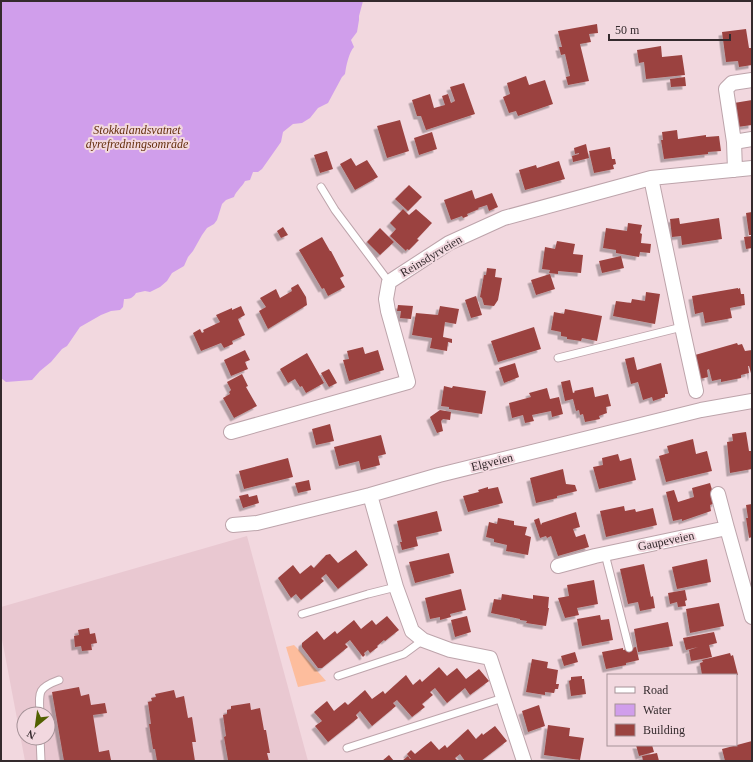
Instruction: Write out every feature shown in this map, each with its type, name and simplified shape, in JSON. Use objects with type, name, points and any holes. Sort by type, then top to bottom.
[{"type":"street","points":[[735,170],[734,142],[726,89],[732,83],[752,80]]},
{"type":"street","points":[[734,142],[752,139]]},
{"type":"street","name":"Reinsdyrveien","points":[[231,432],[408,382],[388,311],[386,299],[389,282],[449,243],[504,218],[652,178],[752,168]]},
{"type":"street","points":[[652,178],[696,391]]},
{"type":"street","name":"Elgveien","points":[[233,525],[257,523],[370,495],[439,475],[702,410],[752,401]]},
{"type":"street","points":[[718,494],[752,616]]},
{"type":"street","points":[[370,495],[396,587],[412,631],[423,640],[450,650],[490,658],[524,761]]},
{"type":"street","name":"Gaupeveien","points":[[558,566],[605,554],[727,528]]},
{"type":"lane","points":[[321,187],[335,210],[389,282]]},
{"type":"lane","points":[[558,358],[682,327]]},
{"type":"lane","points":[[605,554],[629,648]]},
{"type":"lane","points":[[302,614],[396,587]]},
{"type":"lane","points":[[338,676],[404,654],[423,640]]},
{"type":"lane","points":[[40,706],[39,698],[41,690],[47,684],[59,680]]},
{"type":"lane","points":[[347,748],[503,698]]},
{"type":"lane","points":[[40,746],[41,761]]},
{"type":"shaded area","points":[[247,536],[308,761],[25,761],[22,746],[56,746],[56,706],[16,706],[16,713],[1,634],[1,607]]},
{"type":"shaded area","points":[[294,645],[326,681],[298,687],[286,647]]},
{"type":"water","name":"Stokkalandsvatnet dyrefredningsområde","points":[[1,1],[363,1],[357,32],[351,40],[354,47],[349,56],[345,74],[328,103],[318,108],[310,118],[302,123],[293,124],[283,132],[281,142],[262,169],[258,172],[253,172],[250,180],[245,181],[234,197],[226,200],[222,204],[217,220],[214,224],[207,228],[188,257],[184,266],[172,273],[167,281],[160,287],[150,292],[145,291],[136,293],[131,298],[124,299],[123,307],[120,310],[111,311],[101,315],[80,327],[67,346],[62,349],[32,380],[6,382],[1,378]]},
{"type":"building","points":[[597,24],[598,33],[589,34],[591,42],[580,44],[589,81],[568,85],[566,77],[570,76],[565,54],[561,55],[559,47],[562,47],[558,31]]},
{"type":"building","points":[[746,29],[749,48],[752,48],[752,65],[739,67],[738,61],[726,62],[722,32]]},
{"type":"building","points":[[661,46],[662,57],[682,55],[685,75],[646,79],[644,62],[639,63],[637,50]]},
{"type":"building","points":[[526,76],[529,85],[545,80],[553,104],[518,116],[516,111],[509,113],[503,97],[510,94],[507,83]]},
{"type":"building","points":[[685,77],[686,86],[671,87],[670,79]]},
{"type":"building","points":[[464,83],[475,114],[426,130],[421,116],[417,116],[412,100],[430,94],[434,108],[445,105],[442,96],[448,94],[451,103],[455,101],[450,87]]},
{"type":"building","points":[[752,100],[752,125],[737,127],[734,103]]},
{"type":"building","points":[[400,120],[409,151],[387,158],[377,126]]},
{"type":"building","points":[[677,130],[678,139],[706,135],[706,137],[719,136],[721,151],[664,159],[661,140],[663,140],[662,132]]},
{"type":"building","points":[[432,132],[437,149],[419,155],[414,138]]},
{"type":"building","points":[[586,144],[589,158],[573,162],[572,156],[579,154],[575,154],[574,148]]},
{"type":"building","points":[[610,147],[612,159],[615,159],[616,164],[613,165],[614,169],[594,173],[589,151]]},
{"type":"building","points":[[327,151],[333,169],[320,173],[314,155]]},
{"type":"building","points":[[351,158],[356,166],[367,160],[378,177],[355,190],[340,164]]},
{"type":"building","points":[[559,161],[565,179],[525,190],[519,170],[536,165],[537,168]]},
{"type":"building","points":[[409,185],[422,197],[408,211],[395,199]]},
{"type":"building","points":[[472,190],[475,199],[492,193],[498,207],[489,211],[487,205],[467,214],[468,216],[463,218],[462,216],[451,220],[444,200]]},
{"type":"building","points":[[403,209],[409,215],[416,209],[432,223],[417,239],[419,240],[406,251],[390,236],[396,229],[390,223]]},
{"type":"building","points":[[752,212],[752,235],[749,235],[746,213]]},
{"type":"building","points":[[679,218],[680,224],[719,218],[722,239],[682,245],[681,236],[672,237],[670,219]]},
{"type":"building","points":[[628,223],[642,225],[640,233],[642,234],[641,243],[651,244],[650,253],[640,252],[639,257],[616,253],[616,250],[603,248],[606,228],[627,231]]},
{"type":"building","points":[[283,227],[288,235],[281,238],[277,231]]},
{"type":"building","points":[[380,228],[394,242],[380,255],[367,242]]},
{"type":"building","points":[[752,236],[752,248],[746,249],[744,237]]},
{"type":"building","points":[[322,237],[344,276],[340,278],[345,287],[328,296],[324,288],[322,289],[299,250]]},
{"type":"building","points":[[557,241],[575,244],[573,254],[583,255],[581,273],[558,271],[558,274],[549,273],[550,270],[542,269],[545,247],[555,249]]},
{"type":"building","points":[[621,256],[624,268],[602,273],[599,261]]},
{"type":"building","points":[[487,268],[496,269],[495,277],[502,278],[498,300],[494,306],[484,305],[482,298],[480,297],[484,275],[486,275]]},
{"type":"building","points":[[550,274],[555,289],[536,295],[531,280]]},
{"type":"building","points":[[298,284],[306,297],[307,305],[268,329],[259,311],[266,307],[260,298],[276,289],[280,298],[292,291],[291,288]]},
{"type":"building","points":[[740,288],[741,294],[744,294],[745,305],[730,308],[732,318],[705,323],[703,312],[695,314],[692,296]]},
{"type":"building","points":[[646,292],[660,294],[655,324],[613,316],[616,301],[631,303],[632,299],[645,301]]},
{"type":"building","points":[[476,296],[482,315],[471,318],[465,300]]},
{"type":"building","points":[[398,305],[413,306],[411,319],[400,318],[401,311],[397,311]]},
{"type":"building","points":[[241,306],[245,315],[238,319],[245,335],[232,341],[233,344],[224,348],[221,343],[201,351],[193,333],[200,329],[202,333],[204,332],[203,330],[220,322],[216,315]]},
{"type":"building","points":[[440,306],[459,309],[456,324],[445,322],[443,337],[452,339],[452,343],[448,342],[447,351],[430,348],[432,338],[412,335],[416,313],[438,315]]},
{"type":"building","points":[[565,309],[602,316],[597,341],[582,338],[581,341],[567,339],[567,337],[561,336],[561,332],[551,330],[554,312],[564,314]]},
{"type":"building","points":[[534,327],[541,349],[498,362],[491,341]]},
{"type":"building","points":[[737,343],[738,345],[742,344],[745,351],[752,350],[752,377],[748,366],[749,373],[741,375],[741,378],[721,382],[721,379],[712,381],[709,369],[707,370],[708,377],[700,379],[695,355]]},
{"type":"building","points":[[363,347],[365,354],[378,350],[384,370],[349,381],[343,360],[349,359],[347,351]]},
{"type":"building","points":[[245,350],[250,360],[245,362],[248,369],[231,376],[224,360]]},
{"type":"building","points":[[307,353],[324,383],[306,393],[295,379],[288,383],[280,369]]},
{"type":"building","points":[[634,357],[637,370],[661,363],[668,394],[665,394],[665,397],[653,401],[652,397],[643,400],[638,382],[631,384],[625,359]]},
{"type":"building","points":[[515,363],[519,377],[504,383],[499,368]]},
{"type":"building","points":[[329,369],[337,383],[329,387],[321,373]]},
{"type":"building","points":[[242,374],[248,386],[246,387],[257,406],[234,418],[223,398],[230,394],[229,392],[231,390],[227,382]]},
{"type":"building","points":[[570,380],[573,393],[575,392],[574,391],[593,387],[595,397],[608,394],[611,406],[606,407],[607,413],[599,416],[600,419],[585,422],[583,414],[580,415],[579,410],[576,411],[573,399],[565,401],[561,382]]},
{"type":"building","points":[[444,386],[486,391],[482,414],[449,409],[449,407],[441,406]]},
{"type":"building","points":[[547,388],[550,399],[559,397],[563,414],[552,417],[551,411],[532,415],[534,421],[525,423],[523,415],[512,418],[509,403],[531,397],[529,393]]},
{"type":"building","points":[[440,410],[451,412],[450,420],[443,419],[441,421],[443,431],[437,433],[430,417]]},
{"type":"building","points":[[330,424],[334,441],[316,445],[312,429]]},
{"type":"building","points":[[746,432],[749,451],[752,451],[752,469],[730,473],[727,442],[733,441],[732,434]]},
{"type":"building","points":[[381,435],[386,454],[378,456],[380,465],[361,470],[359,461],[339,466],[334,447]]},
{"type":"building","points":[[693,439],[696,454],[707,451],[712,471],[666,482],[659,456],[669,453],[667,446]]},
{"type":"building","points":[[618,454],[620,461],[631,458],[636,480],[599,489],[593,467],[603,465],[602,458]]},
{"type":"building","points":[[288,458],[293,477],[244,489],[239,471]]},
{"type":"building","points":[[563,469],[566,484],[575,485],[577,491],[536,503],[530,478]]},
{"type":"building","points":[[309,480],[311,490],[298,493],[295,483]]},
{"type":"building","points":[[710,483],[716,503],[710,505],[711,511],[682,521],[682,519],[673,521],[666,492],[674,490],[678,502],[694,497],[692,488]]},
{"type":"building","points":[[488,487],[488,489],[498,487],[503,503],[468,512],[463,496],[479,492],[478,490]]},
{"type":"building","points":[[248,494],[249,497],[257,495],[259,503],[243,508],[239,496]]},
{"type":"building","points":[[752,504],[752,537],[749,538],[746,505]]},
{"type":"building","points":[[624,506],[625,511],[635,509],[636,512],[653,508],[657,525],[606,537],[600,511]]},
{"type":"building","points":[[437,511],[442,531],[416,537],[418,546],[402,550],[400,542],[402,542],[397,521]]},
{"type":"building","points":[[576,512],[580,527],[573,529],[576,537],[585,534],[589,547],[558,556],[551,536],[547,538],[546,536],[540,538],[534,520],[539,518],[541,525],[542,523]]},
{"type":"building","points":[[498,518],[514,521],[514,525],[527,527],[525,535],[531,537],[528,555],[506,551],[507,545],[494,542],[494,539],[486,537],[489,522],[497,524]]},
{"type":"building","points":[[356,550],[368,565],[338,589],[326,574],[321,578],[324,581],[301,600],[296,594],[291,598],[278,578],[293,565],[300,574],[311,565],[314,568],[326,555],[330,554],[338,563]]},
{"type":"building","points":[[449,553],[454,573],[415,583],[409,562]]},
{"type":"building","points":[[707,559],[711,582],[677,589],[672,567]]},
{"type":"building","points":[[644,564],[651,597],[653,596],[655,608],[640,611],[638,602],[628,604],[620,569]]},
{"type":"building","points":[[594,580],[598,604],[577,608],[579,615],[565,618],[558,598],[569,596],[567,585]]},
{"type":"building","points":[[461,589],[466,610],[450,614],[451,617],[440,620],[440,617],[430,619],[425,598]]},
{"type":"building","points":[[685,590],[687,600],[685,601],[686,606],[678,607],[677,602],[670,604],[668,593]]},
{"type":"building","points":[[502,594],[533,599],[533,595],[549,597],[546,626],[526,623],[527,621],[491,613],[494,599],[501,600]]},
{"type":"building","points":[[719,603],[724,626],[690,633],[686,609]]},
{"type":"building","points":[[600,615],[601,620],[609,619],[613,640],[582,646],[577,619]]},
{"type":"building","points":[[387,616],[399,630],[385,641],[384,640],[370,653],[368,650],[364,653],[365,655],[363,657],[350,640],[345,644],[348,647],[322,668],[318,668],[302,647],[302,643],[317,631],[324,640],[335,631],[337,634],[354,620],[361,629],[372,620],[376,625]]},
{"type":"building","points":[[467,616],[471,632],[455,637],[451,620]]},
{"type":"building","points":[[668,622],[673,646],[638,652],[634,629]]},
{"type":"building","points":[[89,628],[90,634],[95,633],[97,643],[91,644],[92,650],[82,651],[81,646],[75,647],[74,636],[79,635],[78,630]]},
{"type":"building","points":[[714,632],[717,643],[709,645],[712,657],[691,661],[689,650],[698,647],[686,650],[683,638]]},
{"type":"building","points":[[636,647],[639,660],[626,663],[626,665],[606,669],[602,652]]},
{"type":"building","points":[[575,652],[578,662],[564,666],[561,656]]},
{"type":"building","points":[[730,653],[731,656],[733,655],[738,675],[702,674],[700,663],[703,662],[702,660]]},
{"type":"building","points":[[532,659],[548,662],[547,668],[558,670],[556,684],[559,684],[558,689],[555,689],[554,693],[545,692],[545,695],[526,692]]},
{"type":"building","points":[[439,667],[447,676],[457,668],[466,679],[479,669],[489,681],[470,695],[465,688],[447,703],[435,688],[430,692],[433,695],[422,704],[425,707],[412,717],[397,700],[393,703],[396,706],[372,726],[360,711],[356,715],[358,718],[328,742],[315,726],[322,721],[314,712],[327,701],[334,711],[345,702],[348,705],[365,690],[372,699],[383,691],[385,694],[406,675],[413,685],[420,679],[422,682]]},
{"type":"building","points":[[582,676],[582,679],[584,679],[586,694],[571,696],[569,681],[571,680],[571,677]]},
{"type":"building","points":[[79,687],[81,696],[89,694],[91,705],[105,703],[107,713],[93,715],[99,752],[109,750],[111,760],[64,761],[56,715],[56,706],[54,706],[52,692]]},
{"type":"building","points":[[174,690],[176,698],[184,696],[188,718],[192,717],[196,742],[192,742],[195,761],[157,761],[155,749],[153,749],[149,724],[151,724],[148,702],[152,701],[151,698],[156,697],[155,694]]},
{"type":"building","points":[[250,703],[251,710],[260,708],[270,753],[267,753],[269,761],[228,760],[224,737],[226,736],[223,715],[227,714],[227,710],[231,709],[231,706]]},
{"type":"building","points":[[539,705],[545,726],[528,732],[522,711]]},
{"type":"building","points":[[548,725],[570,728],[569,736],[584,738],[580,760],[544,755]]},
{"type":"building","points":[[495,726],[507,741],[481,761],[465,761],[460,754],[455,758],[458,761],[402,761],[408,756],[411,759],[407,754],[411,750],[415,754],[431,741],[439,750],[445,745],[447,748],[468,729],[476,739],[482,733],[483,735]]},
{"type":"building","points":[[752,741],[752,761],[725,761],[722,749]]},
{"type":"building","points":[[636,746],[652,746],[654,752],[639,756]]},
{"type":"building","points":[[657,753],[659,761],[643,761],[642,756]]},
{"type":"building","points":[[389,755],[394,761],[382,761]]}]
